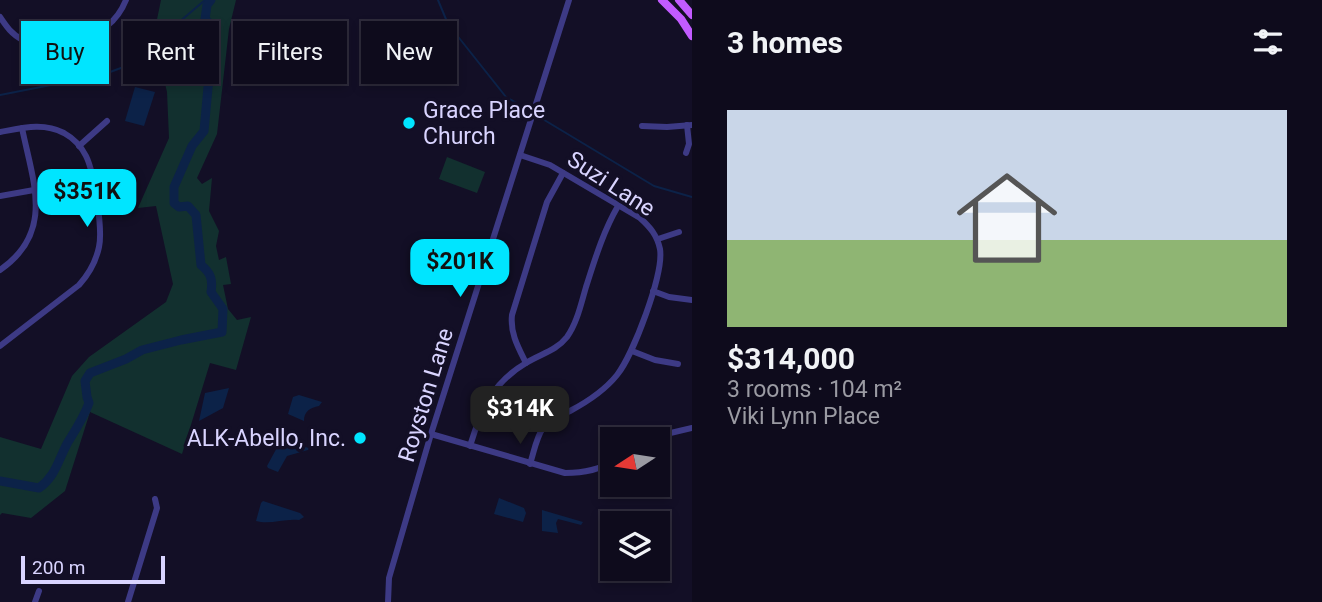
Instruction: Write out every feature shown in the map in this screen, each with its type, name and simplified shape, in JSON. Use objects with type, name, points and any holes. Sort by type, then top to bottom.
[{"type":"main road","points":[[662,0],[690,29]]},
{"type":"main road","points":[[679,0],[692,15]]},
{"type":"street","points":[[0,17],[18,37],[30,42],[44,43],[105,27],[119,14],[127,0]]},
{"type":"street","name":"Royston Lane","points":[[388,602],[389,578],[431,434],[569,0]]},
{"type":"street","points":[[79,146],[107,121]]},
{"type":"street","points":[[642,126],[690,125],[686,153]]},
{"type":"street","points":[[0,132],[40,126],[69,136],[79,146],[89,163],[100,223],[100,245],[85,279],[0,346]]},
{"type":"street","points":[[0,270],[13,260],[28,240],[36,218],[34,190],[22,128]]},
{"type":"street","name":"Suzi Lane","points":[[520,155],[550,165],[640,218],[658,239],[661,252],[653,291],[632,351],[617,375],[603,389],[591,399],[549,422],[537,440],[530,464]]},
{"type":"street","points":[[526,363],[514,338],[512,315],[547,202],[563,173]]},
{"type":"street","points":[[0,196],[34,190]]},
{"type":"street","points":[[470,446],[478,419],[493,392],[512,372],[555,349],[566,339],[575,324],[607,226],[618,206]]},
{"type":"street","points":[[658,239],[679,232]]},
{"type":"street","points":[[653,291],[668,297],[692,300]]},
{"type":"street","points":[[632,351],[655,360],[678,364]]},
{"type":"street","points":[[670,433],[692,428]]},
{"type":"street","points":[[431,434],[553,470],[572,473],[600,467]]},
{"type":"street","points":[[128,602],[157,508],[155,499]]},
{"type":"street","points":[[35,602],[39,591]]},
{"type":"green space","points":[[161,0],[236,0],[229,29],[217,134],[197,178],[202,184],[212,178],[209,211],[219,231],[216,246],[219,260],[226,257],[231,284],[223,285],[228,309],[237,320],[251,317],[236,370],[210,363],[182,454],[90,412],[65,491],[31,518],[2,513],[0,515],[0,437],[41,449],[72,376],[89,357],[166,302],[173,284],[156,206],[138,208],[169,138],[165,84],[219,84],[219,21],[157,21]]},
{"type":"green space","points":[[447,157],[485,172],[477,193],[439,179]]},
{"type":"water","points":[[135,87],[155,92],[144,126],[125,121]]},
{"type":"water","points":[[229,388],[223,408],[199,421],[205,393]]},
{"type":"water","points":[[299,395],[322,402],[308,410],[304,421],[288,414],[293,397]]},
{"type":"water","points":[[283,441],[309,448],[287,456],[278,472],[267,466]]},
{"type":"water","points":[[499,498],[524,508],[526,513],[523,522],[494,514]]},
{"type":"water","points":[[263,501],[300,513],[304,517],[299,520],[256,521]]},
{"type":"water","points":[[542,510],[583,522],[581,525],[558,519],[558,533],[542,531]]},
{"type":"waterway","points":[[0,95],[102,75],[129,65],[205,0]]},
{"type":"waterway","points":[[0,481],[39,488],[49,478],[89,403],[85,381],[90,373],[142,350],[222,332],[223,309],[211,292],[209,274],[201,265],[196,215],[188,206],[179,207],[174,203],[174,187],[192,146],[204,131],[210,66],[215,46],[215,35],[205,19],[207,5],[211,0]]},
{"type":"waterway","points":[[438,0],[448,24],[506,97],[529,110]]},
{"type":"waterway","points":[[536,115],[654,186],[692,197]]},
{"type":"place","name":"Grace Place Church","points":[[409,123]]},
{"type":"place","name":"ALK-Abello, Inc.","points":[[360,438]]}]
